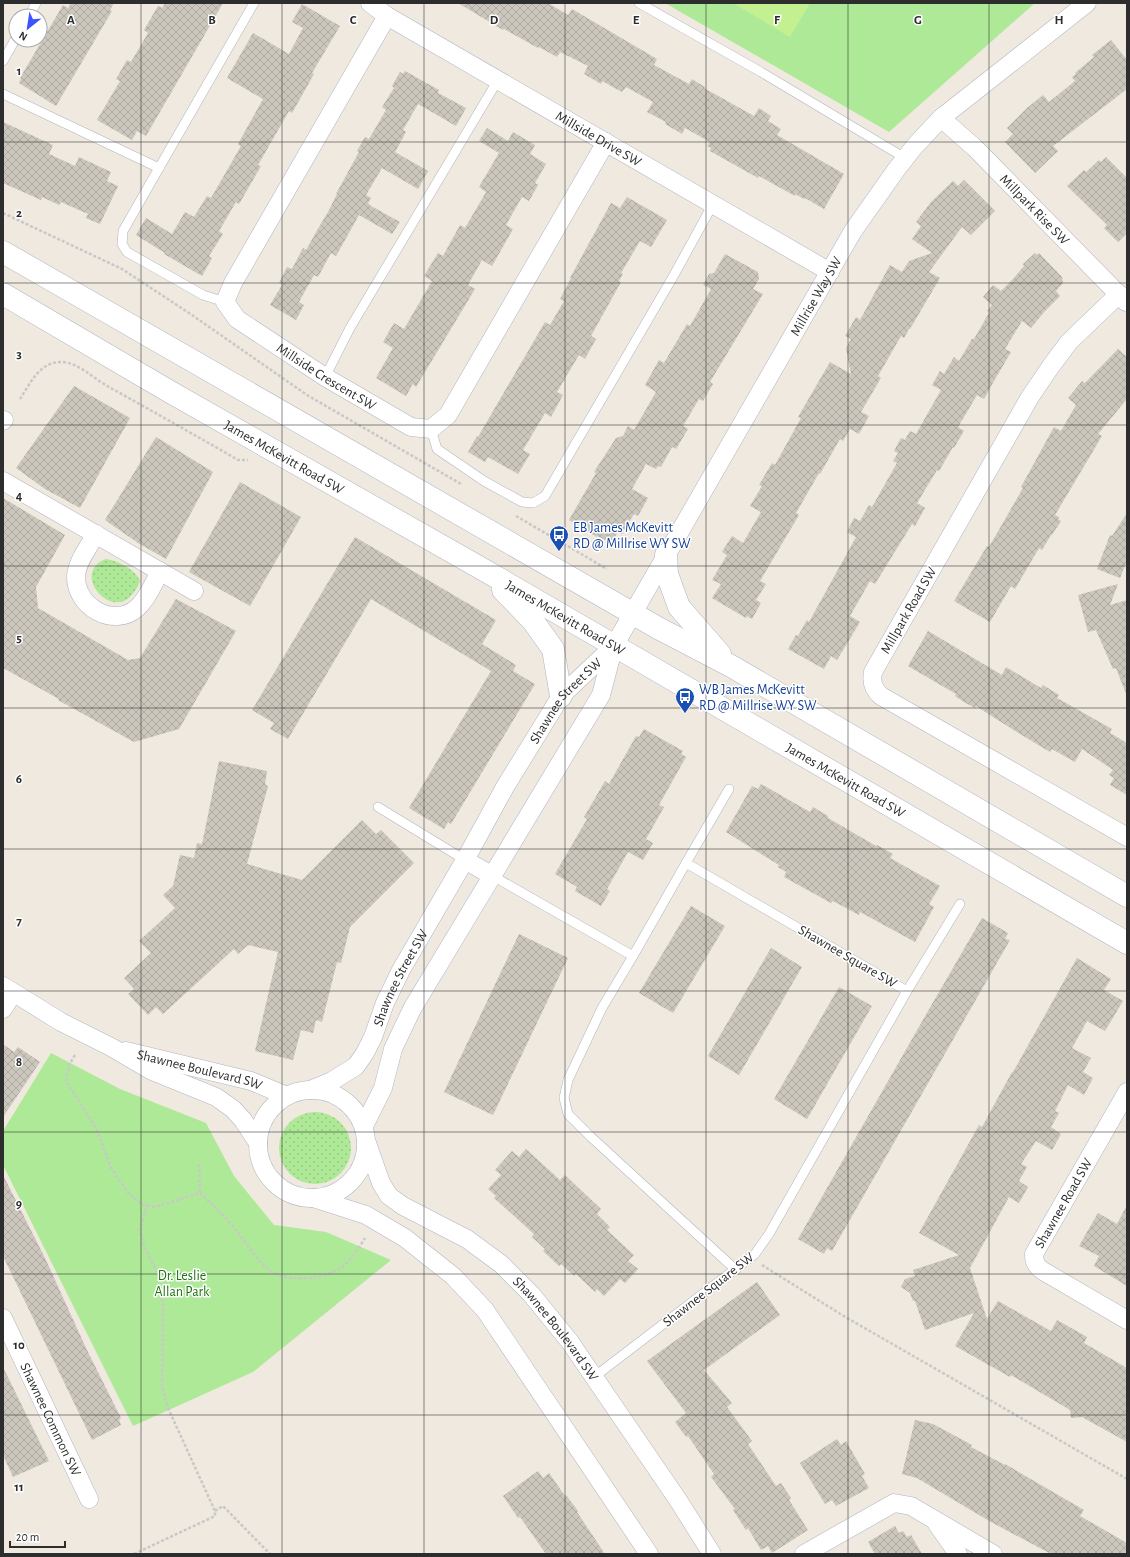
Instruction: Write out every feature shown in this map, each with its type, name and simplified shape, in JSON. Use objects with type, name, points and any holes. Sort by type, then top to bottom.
[{"type":"main road","points":[[3,252],[632,613],[731,666],[1127,896]]},
{"type":"main road","name":"James McKevitt Road SW","points":[[3,294],[172,393],[484,570],[1127,942]]},
{"type":"main road","points":[[666,556],[668,574],[679,607],[731,666]]},
{"type":"main road","points":[[484,570],[534,622],[553,649],[561,696]]},
{"type":"street","name":"Millside Drive SW","points":[[370,3],[388,16],[830,272]]},
{"type":"street","name":"Millrise Way SW","points":[[614,646],[853,231],[875,198],[905,158],[941,118],[1087,3]]},
{"type":"street","points":[[225,302],[237,276],[388,16]]},
{"type":"street","name":"Millpark Rise SW","points":[[941,118],[974,148],[1123,298]]},
{"type":"street","points":[[431,429],[448,415],[606,142]]},
{"type":"street","name":"Millpark Road SW","points":[[1123,298],[1069,342],[1030,396],[873,672],[872,678],[876,692],[881,696],[1127,837]]},
{"type":"street","name":"Millside Crescent SW","points":[[225,302],[237,319],[325,377],[411,427],[431,429]]},
{"type":"street","points":[[3,481],[194,591]]},
{"type":"street","points":[[96,534],[79,565],[76,574],[76,585],[79,594],[89,606],[96,611],[114,616],[124,615],[132,611],[142,603],[160,572]]},
{"type":"street","name":"Shawnee Street SW","points":[[310,1090],[332,1081],[356,1066],[365,1053],[385,1003],[401,970],[465,860],[505,787],[561,696],[614,646]]},
{"type":"street","name":"Shawnee Street SW","points":[[365,1134],[384,1088],[393,1049],[412,1009],[601,695],[614,646]]},
{"type":"street","points":[[465,860],[492,875]]},
{"type":"street","points":[[3,1009],[8,989]]},
{"type":"street","name":"Shawnee Boulevard SW","points":[[8,989],[62,1022],[111,1047],[152,1071],[216,1097],[233,1109],[244,1120],[258,1144]]},
{"type":"street","name":"Shawnee Boulevard SW","points":[[111,1047],[251,1081],[286,1096]]},
{"type":"street","points":[[313,1198],[330,1196],[345,1188],[357,1175],[364,1160],[365,1134],[355,1111],[343,1099],[327,1092],[310,1090],[286,1096],[275,1104],[266,1116],[260,1129],[258,1144],[260,1160],[268,1176],[280,1188],[296,1196],[313,1198],[366,1215],[405,1238],[453,1276],[485,1310],[648,1554]]},
{"type":"street","name":"Shawnee Road SW","points":[[1127,1092],[1034,1254],[1034,1259],[1036,1266],[1043,1271],[1127,1320]]},
{"type":"street","name":"Shawnee Boulevard SW","points":[[365,1134],[381,1183],[389,1196],[414,1212],[466,1240],[500,1264],[531,1294],[570,1342],[678,1500],[712,1554]]},
{"type":"street","name":"Shawnee Common SW","points":[[3,1318],[89,1499]]},
{"type":"street","points":[[804,1554],[894,1503],[911,1506],[993,1554]]},
{"type":"street","points":[[933,1519],[958,1554]]},
{"type":"lane","points":[[225,302],[203,295],[128,252],[122,244],[122,231],[254,3]]},
{"type":"lane","points":[[639,3],[761,72],[905,158]]},
{"type":"lane","points":[[3,61],[10,48]]},
{"type":"lane","points":[[325,377],[350,328],[498,80]]},
{"type":"lane","points":[[3,94],[159,168]]},
{"type":"lane","points":[[431,429],[437,449],[484,481],[522,502],[533,503],[545,496],[674,275],[713,204]]},
{"type":"lane","points":[[729,789],[602,1008],[568,1080],[564,1098],[568,1114],[596,1142],[736,1270]]},
{"type":"lane","points":[[378,807],[465,860]]},
{"type":"lane","name":"Shawnee Square SW","points":[[594,1377],[755,1254],[769,1234],[907,991],[686,863]]},
{"type":"lane","points":[[492,875],[633,956]]},
{"type":"lane","points":[[907,991],[960,904]]},
{"type":"path","points":[[3,213],[122,269],[308,395],[464,486]]},
{"type":"path","points":[[20,399],[38,371],[46,366],[60,362],[75,365],[107,386],[172,421],[238,460],[253,460]]},
{"type":"path","points":[[512,513],[607,569]]},
{"type":"path","points":[[75,1054],[69,1066],[66,1081],[97,1130],[111,1168],[129,1194],[141,1204],[155,1207],[200,1193]]},
{"type":"path","points":[[199,1164],[200,1193],[239,1234],[256,1257],[272,1272],[292,1279],[318,1277],[338,1270],[353,1256],[365,1238]]},
{"type":"path","points":[[134,1554],[215,1516],[168,1408],[162,1386],[163,1305],[157,1271],[144,1247],[140,1230],[147,1205]]},
{"type":"path","points":[[761,1264],[842,1315],[1127,1479]]},
{"type":"path","points":[[214,1511],[223,1506],[270,1554]]},
{"type":"green space","points":[[665,3],[1035,3],[889,132]]},
{"type":"green space","points":[[733,3],[810,3],[790,37]]},
{"type":"green space","points":[[106,559],[126,566],[138,577],[140,581],[131,596],[121,602],[110,601],[100,595],[94,586],[92,576],[95,566]]},
{"type":"green space","name":"Dr. Leslie Allan Park","points":[[51,1053],[120,1089],[206,1123],[234,1176],[274,1225],[326,1232],[391,1260],[253,1372],[133,1426],[3,1165],[3,1131]]},
{"type":"green space","points":[[315,1112],[335,1118],[345,1128],[351,1148],[345,1168],[335,1178],[315,1184],[295,1178],[285,1168],[279,1148],[285,1128],[295,1118]]},
{"type":"building","points":[[71,3],[114,3],[110,10],[112,11],[56,106],[19,83],[20,78],[38,48],[48,48],[48,30],[63,5],[68,8]]},
{"type":"building","points":[[165,3],[223,3],[146,136],[137,131],[132,140],[97,120],[120,81],[116,79],[127,60],[131,62],[148,33],[144,30],[158,6],[162,8]]},
{"type":"building","points":[[458,3],[548,3],[568,15],[572,9],[657,59],[654,65],[689,84],[692,79],[705,87],[704,88],[754,116],[759,108],[771,116],[768,121],[781,129],[777,135],[844,174],[824,209],[805,198],[804,199],[795,194],[795,196],[759,176],[758,178],[710,151],[711,148],[707,146],[710,142],[685,128],[682,134],[665,124],[666,122],[647,112],[653,102],[626,87],[622,92],[602,81],[601,84],[584,74],[588,66],[560,52],[557,57],[539,47],[538,48],[504,29],[503,30]]},
{"type":"building","points":[[302,4],[340,26],[312,73],[314,74],[292,113],[289,111],[258,165],[261,166],[239,204],[236,202],[219,231],[223,234],[209,256],[212,258],[202,276],[164,254],[165,253],[136,235],[146,218],[172,234],[185,212],[194,217],[207,196],[211,198],[241,146],[238,144],[263,99],[227,78],[253,33],[289,54],[303,28],[292,22]]},
{"type":"building","points":[[1111,40],[1127,60],[1127,89],[1053,146],[1058,151],[1035,173],[1005,142],[1013,134],[1007,128],[1027,108],[1043,95],[1049,102],[1075,81],[1072,77],[1076,74],[1075,73],[1094,57],[1092,55]]},
{"type":"building","points":[[405,71],[439,90],[438,93],[466,108],[456,126],[418,104],[403,130],[406,132],[395,152],[428,171],[418,189],[382,168],[366,195],[371,198],[368,203],[371,206],[400,222],[392,234],[359,215],[336,256],[331,253],[318,277],[314,275],[299,302],[304,305],[296,320],[270,305],[282,285],[279,283],[287,267],[292,269],[303,248],[306,250],[328,212],[359,152],[357,151],[365,137],[369,139],[386,110],[382,107],[394,88],[392,86],[400,72],[403,74]]},
{"type":"building","points":[[3,122],[53,145],[49,154],[75,166],[79,157],[111,172],[107,181],[118,186],[100,224],[86,218],[88,214],[61,202],[59,205],[42,197],[41,200],[3,183]]},
{"type":"building","points":[[487,128],[508,141],[513,132],[535,145],[530,154],[546,164],[535,183],[538,185],[529,201],[522,197],[506,225],[513,229],[492,266],[482,260],[468,285],[475,289],[416,387],[413,384],[406,396],[376,378],[393,348],[383,342],[394,323],[404,329],[432,281],[424,276],[438,253],[443,256],[460,225],[465,228],[486,192],[479,187],[499,153],[479,141]]},
{"type":"building","points":[[1106,157],[1127,178],[1127,233],[1118,242],[1104,228],[1107,225],[1067,186],[1084,170],[1086,172],[1099,160],[1101,162]]},
{"type":"building","points":[[964,180],[995,211],[971,235],[962,227],[929,272],[940,278],[904,338],[901,336],[878,376],[881,378],[861,412],[869,416],[859,434],[850,429],[843,441],[840,439],[820,474],[819,473],[796,513],[799,515],[760,581],[766,584],[756,600],[761,603],[752,619],[747,616],[746,618],[712,598],[721,584],[712,580],[727,555],[722,552],[732,536],[743,543],[761,512],[750,506],[762,486],[759,485],[772,463],[775,465],[801,418],[798,417],[830,362],[851,374],[846,348],[851,339],[845,336],[856,317],[860,320],[890,265],[902,272],[909,261],[932,253],[912,239],[921,226],[916,222],[931,202],[953,181],[958,186]]},
{"type":"building","points":[[627,197],[667,220],[651,247],[640,241],[621,273],[623,274],[619,281],[621,282],[591,336],[596,339],[585,359],[579,355],[557,392],[563,395],[551,417],[545,413],[523,450],[530,454],[518,474],[488,457],[485,462],[468,452],[545,322],[550,325],[564,301],[560,299],[570,278],[611,203],[620,208]]},
{"type":"building","points":[[1035,253],[1037,255],[1039,253],[1062,277],[1063,283],[1056,291],[1060,296],[1031,328],[1022,321],[1005,349],[1011,352],[984,399],[977,395],[958,427],[964,431],[939,471],[937,470],[917,503],[925,508],[915,526],[912,524],[875,584],[870,581],[850,616],[860,622],[837,660],[831,656],[824,669],[788,649],[796,635],[798,636],[807,620],[809,622],[856,537],[847,532],[854,518],[860,521],[869,505],[872,507],[897,463],[893,461],[898,453],[894,451],[901,438],[905,440],[910,431],[916,434],[941,390],[932,385],[940,371],[944,374],[954,357],[959,361],[989,313],[987,311],[992,305],[983,297],[993,285],[1001,291],[1024,266],[1023,264]]},
{"type":"building","points":[[725,254],[758,272],[759,279],[753,289],[763,294],[710,382],[713,384],[703,401],[699,399],[683,426],[688,429],[676,449],[672,447],[661,467],[658,466],[656,469],[646,464],[632,489],[648,498],[638,516],[634,514],[622,534],[618,531],[613,541],[607,537],[605,540],[597,537],[569,520],[596,473],[594,472],[616,438],[623,436],[628,426],[634,430],[656,392],[645,385],[659,360],[664,363],[687,324],[690,326],[711,289],[703,285],[709,274],[714,273]]},
{"type":"building","points":[[1118,349],[1127,357],[1127,399],[1098,434],[1102,436],[1055,515],[1059,517],[1058,519],[1061,521],[1042,550],[1039,548],[1015,589],[1011,586],[990,622],[954,601],[987,546],[989,547],[1023,488],[1021,487],[1054,427],[1061,431],[1076,405],[1068,398],[1082,381],[1085,383]]},
{"type":"building","points":[[74,386],[130,418],[80,508],[45,489],[16,468]]},
{"type":"building","points":[[156,437],[213,472],[166,559],[138,543],[105,520]]},
{"type":"building","points":[[240,482],[301,517],[250,606],[189,572]]},
{"type":"building","points":[[3,498],[65,535],[36,587],[38,608],[128,660],[140,658],[176,599],[236,631],[179,729],[134,742],[3,668]]},
{"type":"building","points":[[1127,513],[1127,561],[1120,578],[1097,569],[1110,535],[1112,536]]},
{"type":"building","points":[[355,537],[496,620],[482,644],[516,665],[513,671],[535,684],[451,824],[448,822],[444,829],[409,808],[491,671],[371,599],[288,739],[270,729],[274,723],[252,710]]},
{"type":"building","points":[[1118,584],[1110,605],[1127,600],[1126,694],[1116,668],[1113,669],[1096,630],[1088,632],[1078,595]]},
{"type":"building","points":[[928,631],[1002,675],[1006,667],[1041,688],[1043,685],[1059,695],[1057,698],[1112,729],[1110,733],[1127,743],[1127,795],[1110,785],[1114,778],[1109,775],[1113,770],[1082,749],[1075,762],[1052,749],[1050,752],[976,706],[975,708],[964,702],[955,696],[956,694],[908,666]]},
{"type":"building","points":[[644,729],[683,751],[681,754],[686,757],[659,805],[664,807],[646,839],[653,843],[643,860],[628,852],[607,889],[610,891],[601,906],[575,891],[577,887],[555,874],[587,819],[584,817],[605,781],[609,784],[636,736],[639,737]]},
{"type":"building","points":[[219,761],[267,771],[265,784],[268,786],[247,864],[302,880],[362,820],[376,834],[381,830],[414,863],[350,927],[341,963],[337,962],[322,1022],[316,1020],[313,1033],[301,1030],[293,1060],[255,1051],[278,952],[248,945],[238,954],[234,949],[163,1014],[156,1007],[148,1015],[128,994],[134,989],[124,978],[151,953],[139,941],[175,908],[163,895],[173,886],[180,855],[194,858],[197,843],[202,844]]},
{"type":"building","points":[[761,784],[810,812],[813,807],[828,816],[828,818],[876,846],[877,845],[893,854],[890,858],[940,886],[929,904],[934,907],[915,942],[860,912],[859,915],[833,901],[831,903],[784,877],[786,872],[778,867],[779,865],[726,832],[752,786],[758,789]]},
{"type":"building","points":[[691,906],[725,926],[673,1013],[639,993]]},
{"type":"building","points":[[982,918],[1008,933],[1005,939],[1010,940],[832,1251],[827,1248],[824,1254],[798,1239]]},
{"type":"building","points":[[519,934],[568,958],[493,1115],[444,1092]]},
{"type":"building","points":[[771,948],[802,967],[739,1075],[708,1056]]},
{"type":"building","points":[[1077,958],[1111,979],[1104,990],[1123,1001],[1105,1031],[1087,1021],[1072,1048],[1091,1058],[1083,1072],[1093,1078],[1084,1095],[1068,1085],[1055,1111],[1059,1113],[1051,1127],[1061,1134],[1052,1150],[1036,1141],[1021,1164],[1027,1167],[1019,1181],[1028,1187],[1019,1203],[1009,1197],[970,1268],[987,1319],[998,1301],[1051,1331],[1057,1320],[1087,1337],[1084,1343],[1127,1368],[1127,1442],[1082,1417],[1071,1418],[1070,1410],[1011,1375],[1010,1377],[955,1346],[974,1313],[925,1330],[915,1301],[913,1301],[910,1293],[901,1287],[905,1279],[915,1276],[913,1270],[959,1255],[919,1233],[979,1125],[982,1127]]},
{"type":"building","points":[[839,987],[872,1006],[807,1119],[774,1099]]},
{"type":"building","points":[[3,1044],[14,1052],[18,1047],[40,1062],[3,1117]]},
{"type":"building","points":[[526,1149],[560,1180],[565,1175],[601,1209],[597,1214],[610,1227],[607,1230],[634,1255],[628,1261],[638,1269],[625,1283],[620,1279],[604,1296],[597,1289],[595,1292],[576,1274],[574,1276],[561,1264],[559,1266],[543,1251],[545,1249],[532,1237],[534,1234],[494,1198],[496,1196],[488,1189],[501,1175],[495,1170],[512,1151],[519,1157]]},
{"type":"building","points":[[3,1175],[45,1258],[86,1348],[121,1418],[119,1420],[121,1425],[92,1440],[3,1256]]},
{"type":"building","points":[[1127,1205],[1127,1286],[1094,1266],[1099,1256],[1079,1246],[1098,1213],[1117,1224]]},
{"type":"building","points":[[757,1282],[780,1315],[704,1370],[732,1403],[727,1407],[752,1441],[748,1444],[776,1486],[781,1483],[791,1498],[789,1500],[808,1530],[772,1553],[768,1546],[761,1550],[748,1528],[746,1530],[733,1510],[735,1509],[711,1477],[714,1474],[688,1436],[686,1437],[675,1422],[686,1413],[647,1361]]},
{"type":"building","points":[[3,1367],[49,1461],[13,1477],[3,1455]]},
{"type":"building","points":[[915,1420],[933,1424],[1084,1510],[1080,1516],[1127,1543],[1127,1554],[1051,1554],[991,1522],[917,1478],[902,1474]]},
{"type":"building","points":[[837,1439],[841,1445],[846,1441],[865,1474],[862,1476],[869,1488],[836,1506],[832,1500],[825,1504],[800,1463]]},
{"type":"building","points":[[538,1471],[543,1478],[549,1473],[565,1496],[566,1495],[578,1511],[577,1512],[605,1554],[546,1554],[503,1496]]},
{"type":"building","points":[[895,1526],[899,1533],[903,1531],[907,1537],[911,1535],[922,1554],[875,1554],[868,1542]]},
{"type":"place","name":"EB James McKevitt RD @ Millrise WY SW","points":[[559,552]]},
{"type":"place","name":"WB James McKevitt RD @ Millrise WY SW","points":[[685,714]]}]
